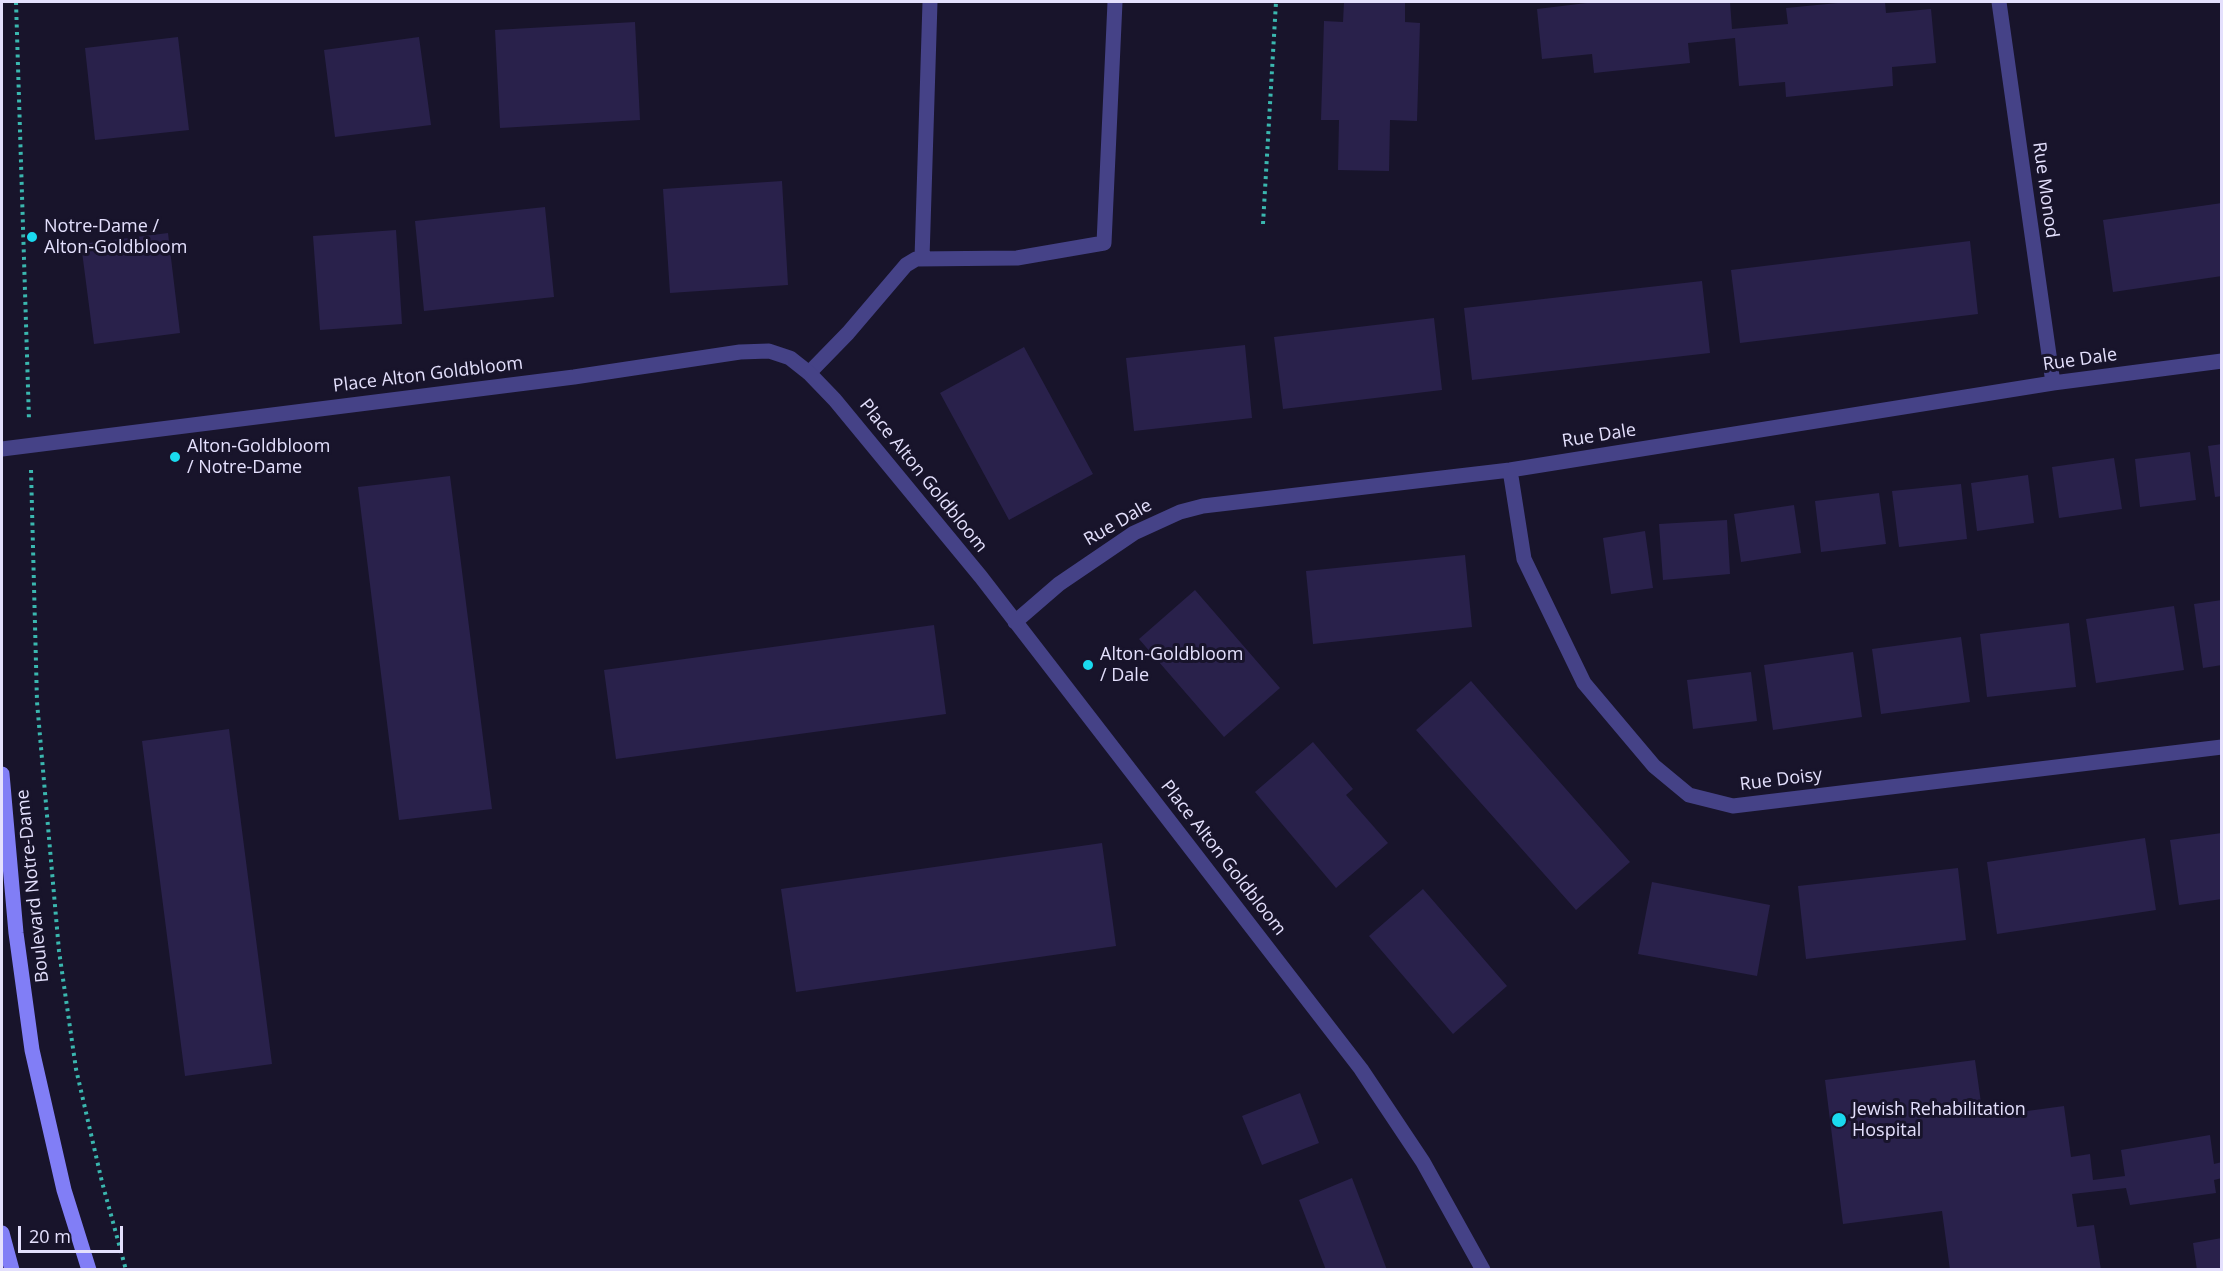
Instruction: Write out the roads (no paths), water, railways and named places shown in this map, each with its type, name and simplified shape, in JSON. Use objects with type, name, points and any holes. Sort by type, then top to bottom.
[{"type":"street","points":[[922,258],[930,2]]},
{"type":"street","points":[[810,373],[848,333],[906,265],[922,258],[1017,258],[1104,243],[1115,2]]},
{"type":"street","name":"Rue Monod","points":[[1999,2],[2053,383]]},
{"type":"street","name":"Place Alton Goldbloom","points":[[2,449],[574,377],[740,351],[769,351],[780,354],[810,373],[843,409],[1015,622],[1378,1091],[1448,1202],[1483,1269]]},
{"type":"street","name":"Rue Dale","points":[[1015,622],[1108,549],[1134,533],[1180,512],[1228,502],[1510,470],[2053,383],[2222,361]]},
{"type":"street","name":"Rue Doisy","points":[[1510,470],[1524,559],[1584,683],[1654,766],[1689,795],[1733,806],[2222,747]]},
{"type":"street","name":"Boulevard Notre-Dame","points":[[2,774],[16,933],[32,1050],[64,1190],[89,1269]]},
{"type":"street","points":[[2,1233],[12,1269]]},
{"type":"place","name":"Notre-Dame / Alton-Goldbloom","points":[[32,237]]},
{"type":"place","name":"Alton-Goldbloom / Notre-Dame","points":[[175,457]]},
{"type":"place","name":"Alton-Goldbloom / Dale","points":[[1088,665]]},
{"type":"place","name":"Jewish Rehabilitation Hospital","points":[[1839,1120]]}]
